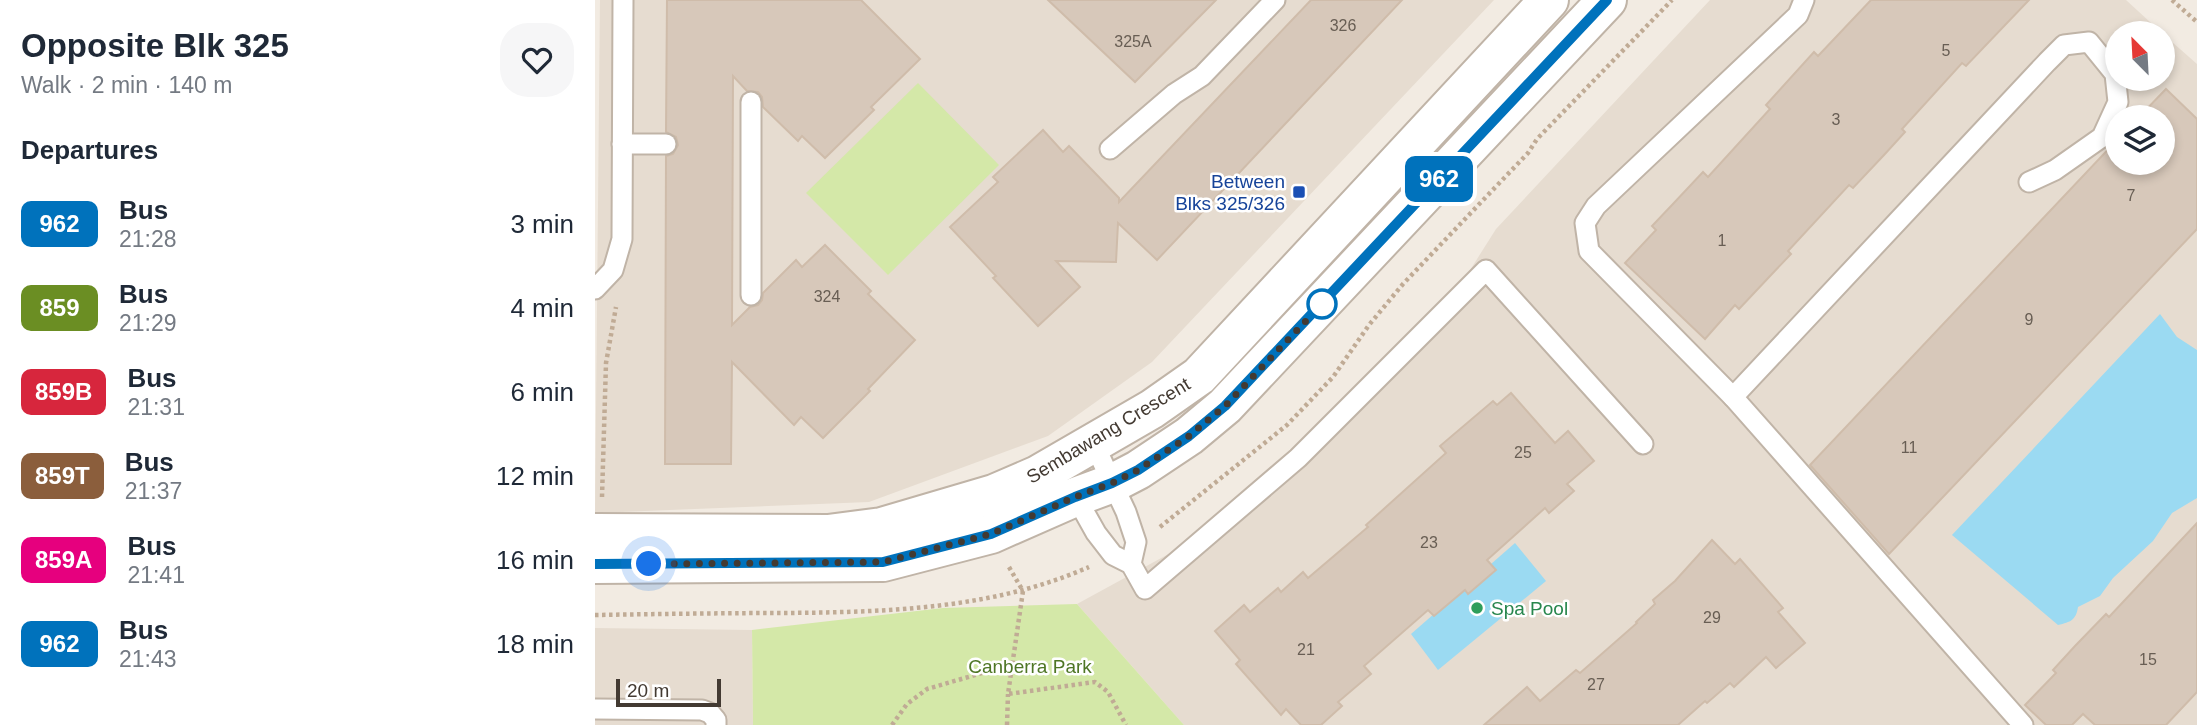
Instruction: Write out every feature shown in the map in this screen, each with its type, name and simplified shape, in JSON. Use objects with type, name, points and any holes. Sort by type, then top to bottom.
[{"type":"street","name":"Sembawang Crescent","points":[[595,533],[828,534],[882,527],[994,494],[1038,475],[1151,409],[1199,376],[1549,0]]},
{"type":"street","name":"Sembawang Crescent","points":[[595,564],[883,562],[991,534],[1138,470],[1189,436],[1225,406],[1601,2]]},
{"type":"lane","points":[[595,289],[613,270],[622,239],[623,0]]},
{"type":"lane","points":[[1110,149],[1174,94],[1202,76],[1275,0]]},
{"type":"lane","points":[[1804,0],[1798,15],[1596,206],[1585,223],[1589,251],[1733,397],[2022,725]]},
{"type":"lane","points":[[1733,397],[2047,62],[2064,45],[2088,42],[2115,74],[2118,102],[2102,137],[2055,170],[2029,182]]},
{"type":"lane","points":[[751,102],[742,144],[751,295]]},
{"type":"lane","points":[[622,144],[666,144]]},
{"type":"lane","points":[[1058,463],[1096,533],[1113,555],[1131,564],[1145,589],[1297,458],[1486,270],[1643,444]]},
{"type":"lane","points":[[1093,442],[1126,512],[1136,542],[1131,564]]},
{"type":"lane","points":[[595,709],[702,710],[710,713],[716,720],[716,725]]},
{"type":"path","points":[[2172,0],[2197,22]]},
{"type":"path","points":[[991,534],[1023,591],[1008,694],[1007,725]]},
{"type":"path","points":[[892,725],[907,704],[927,689],[1013,664]]},
{"type":"path","points":[[1008,694],[1095,682],[1108,692],[1126,725]]},
{"type":"shaded area","points":[[600,0],[1494,0],[1152,362],[1048,436],[869,502],[595,513]]},
{"type":"shaded area","points":[[1710,0],[2126,0],[2149,21],[2105,21],[2105,91],[2175,91],[2175,45],[2197,64],[2197,725],[1184,725],[1077,604],[1174,551],[1248,493],[1448,305],[1496,229]]},
{"type":"shaded area","points":[[595,628],[752,630],[753,725],[595,725]]},
{"type":"green space","points":[[918,83],[999,165],[888,275],[806,193]]},
{"type":"green space","name":"Canberra Park","points":[[1077,604],[1184,725],[753,725],[752,630],[943,608]]},
{"type":"water","points":[[2160,314],[2177,337],[2197,350],[2197,498],[2172,513],[2153,541],[2113,578],[2100,596],[2078,607],[2072,620],[2058,625],[1952,535]]},
{"type":"water","name":"Spa Pool","points":[[1515,543],[1546,581],[1438,670],[1411,634]]},
{"type":"building","points":[[667,0],[861,0],[920,59],[871,107],[874,110],[825,158],[802,136],[798,141],[763,107],[762,97],[758,92],[747,91],[733,76],[732,325],[750,307],[758,305],[763,293],[796,260],[802,267],[825,245],[871,291],[868,294],[915,340],[823,438],[801,417],[794,425],[732,362],[731,464],[665,464],[666,156],[673,154],[678,145],[676,137],[666,132]]},
{"type":"building","points":[[1048,0],[1216,0],[1135,82]]},
{"type":"building","points":[[1311,0],[1402,0],[1157,260],[1118,223],[1116,262],[1056,261],[1080,287],[1038,326],[950,227],[998,182],[993,177],[1043,130],[1063,152],[1069,146],[1119,198],[1119,202]]},
{"type":"building","points":[[1871,0],[2029,0],[1966,66],[1962,63],[1902,129],[1905,132],[1884,155],[1853,188],[1849,185],[1788,251],[1791,254],[1739,309],[1735,305],[1705,339],[1625,263],[1656,230],[1652,226],[1703,172],[1708,177],[1770,109],[1766,105],[1814,52],[1818,56]]},
{"type":"building","points":[[2164,91],[2168,91],[2197,119],[2197,229],[1889,554],[1810,465],[2105,153],[2105,175],[2175,175],[2175,105],[2151,105]]},
{"type":"building","points":[[1511,393],[1555,443],[1568,431],[1594,461],[1567,484],[1574,491],[1549,513],[1545,508],[1487,560],[1496,570],[1468,594],[1465,590],[1434,616],[1428,610],[1364,666],[1371,674],[1338,702],[1342,706],[1321,725],[1301,725],[1286,709],[1281,715],[1236,664],[1240,660],[1215,631],[1244,605],[1250,612],[1278,588],[1281,592],[1303,572],[1308,578],[1368,527],[1366,525],[1446,453],[1440,446],[1493,401],[1497,405]]},
{"type":"building","points":[[2197,523],[2197,692],[2166,725],[2095,725],[2083,714],[2072,725],[2046,725],[2025,705],[2056,673],[2053,670],[2075,646],[2106,614],[2109,617]]},
{"type":"building","points":[[1712,540],[1735,564],[1740,559],[1783,608],[1778,612],[1805,643],[1776,668],[1766,657],[1734,687],[1730,683],[1678,725],[1484,725],[1527,687],[1540,701],[1576,670],[1580,673],[1637,623],[1655,604],[1653,600],[1675,581]]},
{"type":"bus line","name":"962","points":[[595,564],[883,562],[991,534],[1138,470],[1189,436],[1225,406],[1607,0]]},
{"type":"place","name":"Between Blks 325/326","points":[[1299,192]]},
{"type":"place","name":"Spa Pool","points":[[1477,608]]},
{"type":"route","points":[[649,564],[883,562],[991,534],[1112,483],[1138,470],[1189,436],[1225,406],[1322,304]]}]
